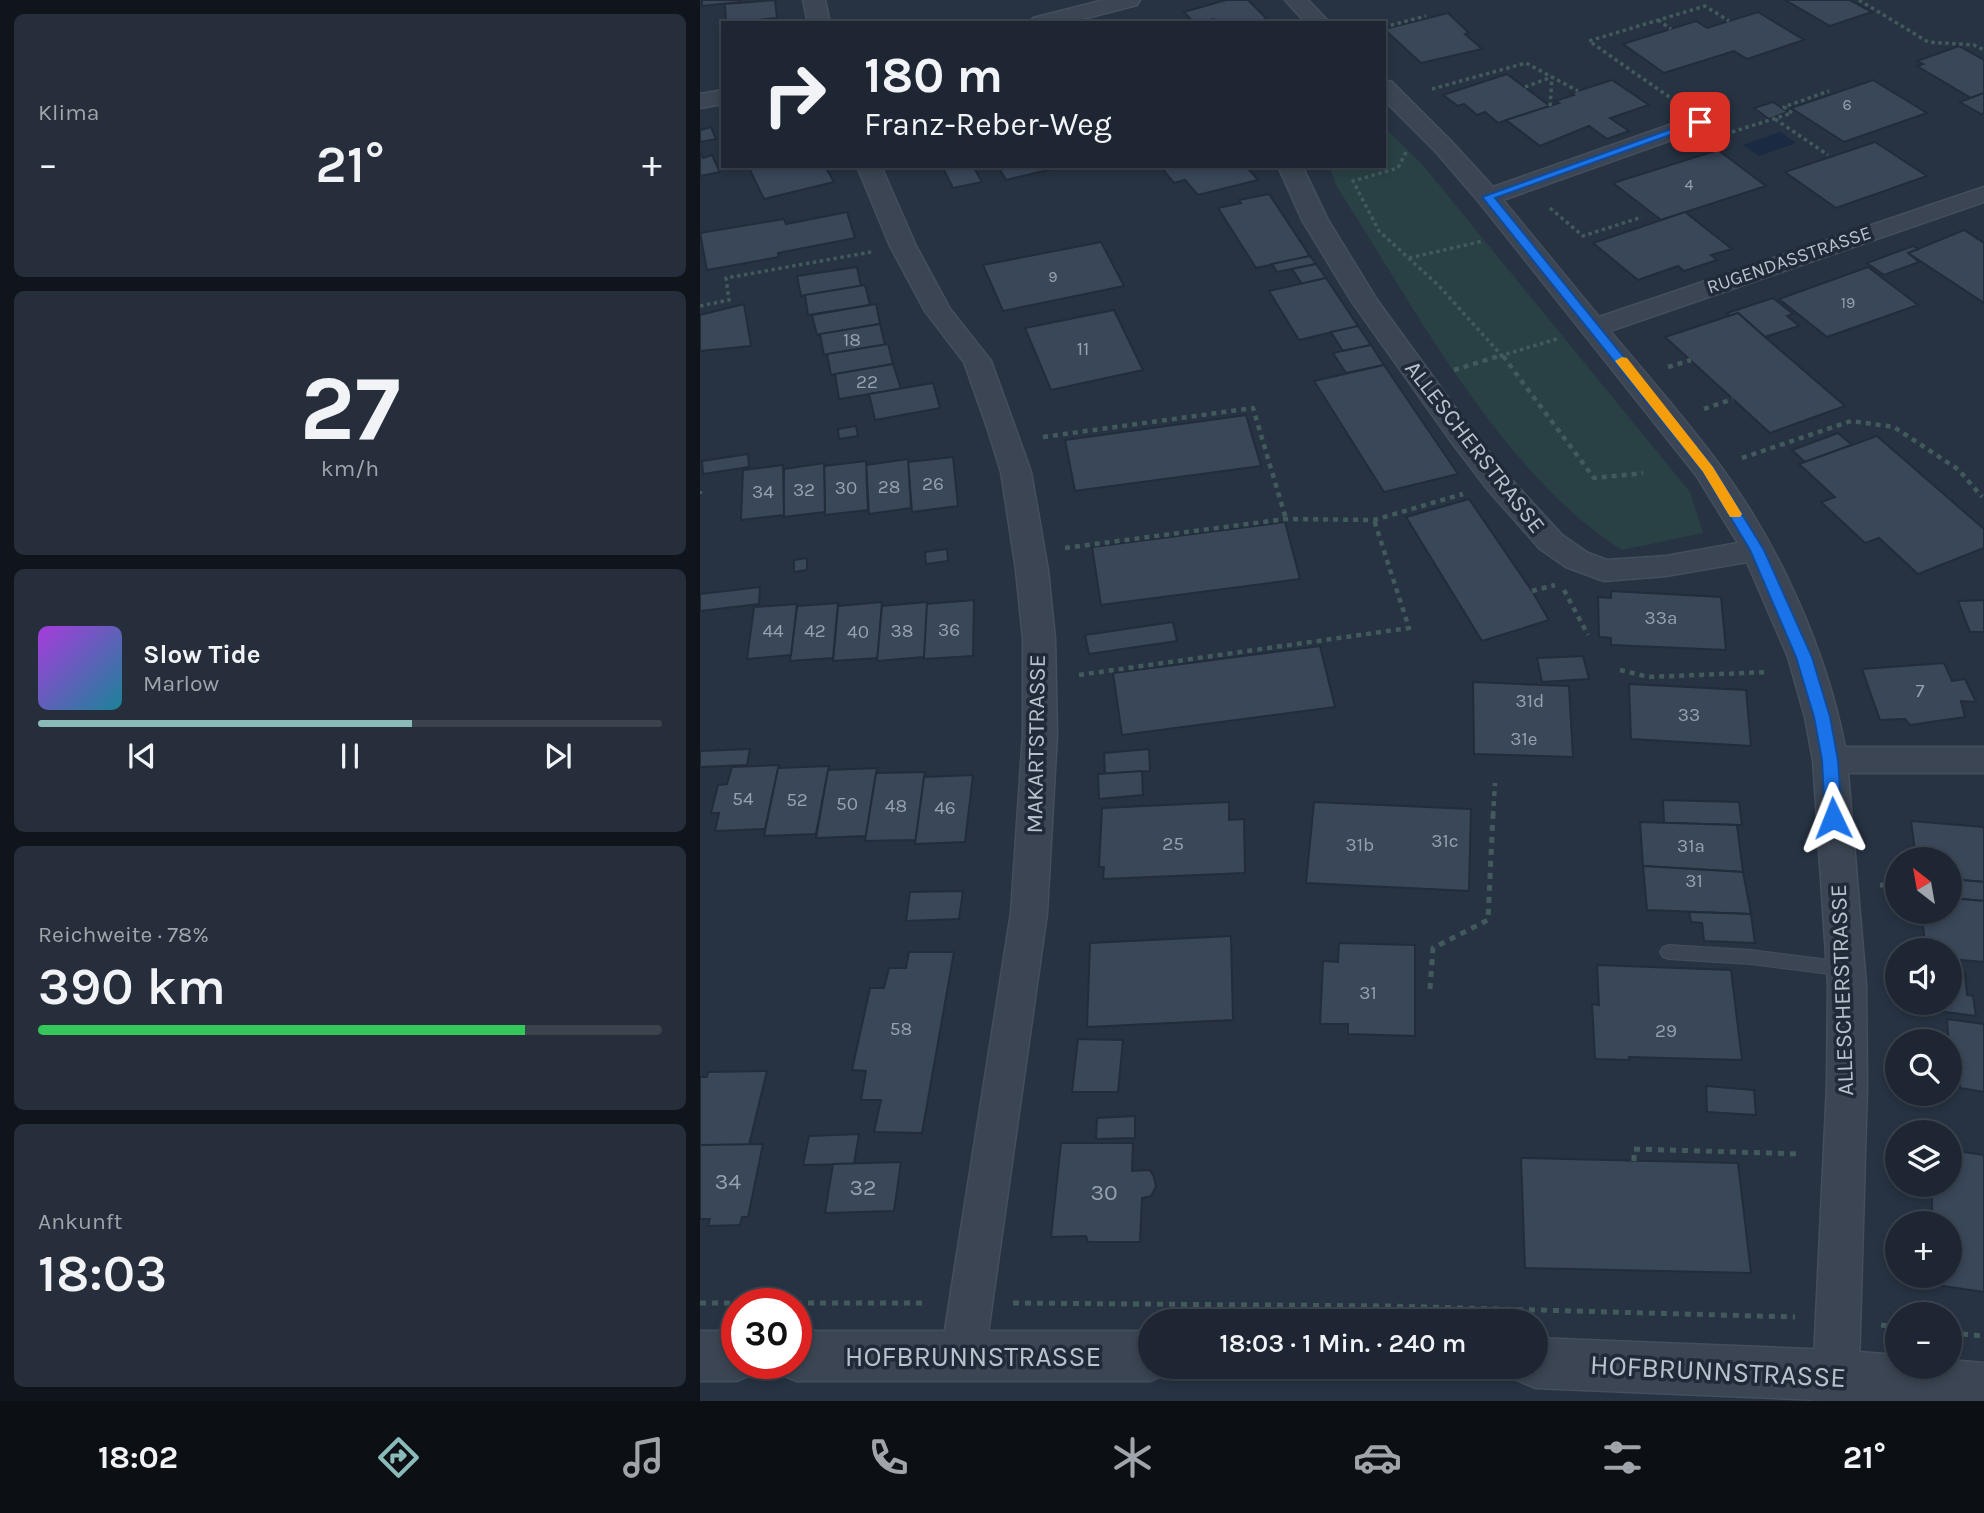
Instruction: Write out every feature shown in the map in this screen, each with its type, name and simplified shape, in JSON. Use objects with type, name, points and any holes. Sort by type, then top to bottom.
[{"type":"street","points":[[814,0],[819,21]]},
{"type":"street","points":[[1049,21],[1129,0]]},
{"type":"street","points":[[1296,0],[1317,21]]},
{"type":"street","points":[[700,102],[721,97]]},
{"type":"street","name":"ALLESCHERSTRASSE","points":[[1392,101],[1439,141],[1488,197],[1709,470],[1757,550],[1804,657],[1822,717],[1830,760],[1846,969],[1847,1085],[1835,1388]]},
{"type":"street","points":[[1488,197],[1700,122]]},
{"type":"street","name":"MAKARTSTRASSE","points":[[870,168],[903,246],[938,311],[977,361],[1016,472],[1039,639],[1040,734],[1029,914],[963,1355]]},
{"type":"street","name":"ALLESCHERSTRASSE","points":[[1291,168],[1315,220],[1358,290],[1419,379],[1498,483],[1551,542],[1577,560],[1604,571],[1666,566],[1757,550]]},
{"type":"street","name":"RUGENDASSTRASSE","points":[[1594,327],[1977,204]]},
{"type":"street","points":[[1830,760],[1984,760]]},
{"type":"street","points":[[700,1356],[721,1356]]},
{"type":"street","name":"HOFBRUNNSTRASSE","points":[[812,1356],[1138,1356]]},
{"type":"street","name":"HOFBRUNNSTRASSE","points":[[1548,1364],[1835,1388],[1984,1388]]},
{"type":"lane","points":[[1669,952],[1751,957],[1846,969]]},
{"type":"path","points":[[1858,0],[1928,41],[1974,45],[1984,50]]},
{"type":"path","points":[[1729,21],[1704,6],[1589,41],[1694,114],[1700,122],[1726,134],[1792,113],[1784,107],[1829,91]]},
{"type":"path","points":[[1386,26],[1426,16]]},
{"type":"path","points":[[1658,20],[1671,29]]},
{"type":"path","points":[[1392,101],[1521,63],[1529,64],[1578,91]]},
{"type":"path","points":[[1525,87],[1552,77]]},
{"type":"path","points":[[1550,106],[1552,77]]},
{"type":"path","points":[[1774,119],[1828,155]]},
{"type":"path","points":[[1439,141],[1407,149],[1398,168],[1353,181],[1379,231],[1439,286],[1502,355],[1594,478],[1643,473]]},
{"type":"path","points":[[1523,185],[1583,236],[1643,217]]},
{"type":"path","points":[[1409,258],[1518,233]]},
{"type":"path","points":[[700,306],[729,300],[726,278],[903,246]]},
{"type":"path","points":[[1419,379],[1594,327]]},
{"type":"path","points":[[1006,442],[1254,408],[1286,520]]},
{"type":"path","points":[[1709,470],[1851,421],[1894,427],[1959,470],[1982,497]]},
{"type":"path","points":[[1029,553],[1286,520],[1374,520],[1498,483]]},
{"type":"path","points":[[1040,681],[1409,628],[1374,520]]},
{"type":"path","points":[[1561,583],[1588,635]]},
{"type":"path","points":[[1620,670],[1649,677],[1763,672]]},
{"type":"path","points":[[1430,989],[1433,948],[1488,920],[1495,783]]},
{"type":"path","points":[[1634,1161],[1634,1149],[1790,1154]]},
{"type":"path","points":[[700,1303],[1402,1306],[1751,1314],[1836,1319],[1885,1325]]},
{"type":"path","points":[[1962,1334],[1984,1336]]},
{"type":"green space","points":[[1386,132],[1422,164],[1690,492],[1703,533],[1622,550],[1578,518],[1499,433],[1429,334],[1337,187],[1330,168],[1386,168]]},
{"type":"water","points":[[1780,132],[1796,143],[1759,156],[1743,145]]},
{"type":"building","points":[[702,0],[740,0],[740,2],[702,6]]},
{"type":"building","points":[[775,0],[777,18],[726,21],[725,4]]},
{"type":"building","points":[[1226,0],[1248,0],[1267,19],[1192,21],[1184,12]]},
{"type":"building","points":[[1785,0],[1850,0],[1872,12],[1830,26]]},
{"type":"building","points":[[1758,12],[1804,40],[1747,59],[1734,51],[1664,73],[1623,44],[1696,21],[1707,28]]},
{"type":"building","points":[[1448,13],[1482,49],[1421,63],[1386,28]]},
{"type":"building","points":[[1959,46],[1984,60],[1984,93],[1971,98],[1917,66],[1923,64],[1917,61]]},
{"type":"building","points":[[1507,74],[1550,106],[1498,123],[1485,112],[1477,115],[1464,104],[1458,106],[1443,95]]},
{"type":"building","points":[[1612,80],[1649,105],[1610,118],[1629,131],[1607,139],[1589,126],[1540,146],[1506,120],[1559,103],[1555,101]]},
{"type":"building","points":[[1873,80],[1927,113],[1844,142],[1791,108]]},
{"type":"building","points":[[1984,93],[1984,113],[1981,114],[1960,102]]},
{"type":"building","points":[[1773,102],[1788,112],[1769,119],[1754,108]]},
{"type":"building","points":[[711,127],[716,139],[700,142],[700,130]]},
{"type":"building","points":[[1875,142],[1927,176],[1836,208],[1785,172]]},
{"type":"building","points":[[1718,150],[1766,186],[1661,220],[1613,183]]},
{"type":"building","points":[[700,151],[703,158],[712,155],[720,172],[700,176]]},
{"type":"building","points":[[749,168],[826,168],[834,182],[764,199]]},
{"type":"building","points":[[943,168],[974,168],[982,182],[953,188]]},
{"type":"building","points":[[999,168],[1057,168],[1006,180]]},
{"type":"building","points":[[1162,168],[1248,168],[1258,180],[1198,195],[1185,180],[1174,183]]},
{"type":"building","points":[[1269,194],[1310,256],[1256,268],[1218,208],[1241,203],[1239,200]]},
{"type":"building","points":[[847,212],[855,238],[778,253],[779,257],[707,270],[700,233],[784,219],[786,224]]},
{"type":"building","points":[[1685,212],[1732,249],[1711,255],[1717,260],[1684,271],[1678,266],[1638,280],[1593,243]]},
{"type":"building","points":[[1964,230],[1984,243],[1984,303],[1908,253]]},
{"type":"building","points":[[1101,242],[1124,286],[1003,311],[983,265]]},
{"type":"building","points":[[1913,246],[1918,249],[1908,253],[1919,262],[1884,275],[1867,263]]},
{"type":"building","points":[[1310,256],[1316,264],[1277,272],[1272,264]]},
{"type":"building","points":[[1316,264],[1326,278],[1302,284],[1292,269]]},
{"type":"building","points":[[857,267],[861,286],[801,296],[797,276]]},
{"type":"building","points":[[1868,267],[1918,305],[1827,337],[1779,299]]},
{"type":"building","points":[[1326,278],[1358,326],[1299,340],[1269,291]]},
{"type":"building","points":[[865,285],[870,305],[808,315],[805,295]]},
{"type":"building","points":[[1773,298],[1793,314],[1787,316],[1799,326],[1765,337],[1738,313],[1730,316],[1727,313]]},
{"type":"building","points":[[744,304],[751,346],[700,351],[700,315]]},
{"type":"building","points":[[876,304],[880,324],[817,335],[812,315]]},
{"type":"building","points":[[1114,310],[1143,370],[1051,390],[1025,328]]},
{"type":"building","points":[[1738,313],[1845,406],[1770,433],[1665,337]]},
{"type":"building","points":[[880,324],[885,345],[824,355],[820,334]]},
{"type":"building","points":[[1358,326],[1371,345],[1343,351],[1331,332]]},
{"type":"building","points":[[888,344],[893,364],[831,375],[827,354]]},
{"type":"building","points":[[1371,345],[1384,365],[1346,373],[1333,353]]},
{"type":"building","points":[[893,364],[901,389],[839,399],[835,374]]},
{"type":"building","points":[[1384,365],[1458,474],[1384,492],[1314,381]]},
{"type":"building","points":[[933,383],[940,408],[875,420],[869,394]]},
{"type":"building","points":[[1246,415],[1261,466],[1075,491],[1065,440]]},
{"type":"building","points":[[856,426],[858,436],[839,439],[838,429]]},
{"type":"building","points":[[1838,433],[1852,445],[1805,462],[1792,450]]},
{"type":"building","points":[[1877,436],[1984,529],[1984,548],[1918,574],[1879,538],[1865,543],[1821,502],[1835,497],[1799,464]]},
{"type":"building","points":[[748,454],[749,467],[703,474],[702,461]]},
{"type":"building","points":[[953,457],[958,506],[912,512],[908,462]]},
{"type":"building","points":[[908,459],[911,508],[869,514],[866,465]]},
{"type":"building","points":[[866,461],[868,510],[825,515],[824,466]]},
{"type":"building","points":[[824,463],[825,512],[783,517],[784,469]]},
{"type":"building","points":[[783,465],[784,515],[741,520],[743,470]]},
{"type":"building","points":[[1469,499],[1549,620],[1482,641],[1406,517]]},
{"type":"building","points":[[1285,522],[1300,579],[1101,605],[1092,547]]},
{"type":"building","points":[[947,549],[948,561],[926,564],[925,552]]},
{"type":"building","points":[[807,558],[807,570],[794,572],[794,560]]},
{"type":"building","points":[[760,587],[759,604],[700,611],[700,594]]},
{"type":"building","points":[[1611,591],[1721,597],[1726,650],[1611,645],[1611,638],[1599,637],[1598,597],[1611,598]]},
{"type":"building","points":[[974,600],[973,656],[923,659],[926,604]]},
{"type":"building","points":[[1984,600],[1984,632],[1970,632],[1958,601]]},
{"type":"building","points":[[882,602],[878,658],[833,661],[838,606]]},
{"type":"building","points":[[927,602],[924,657],[877,661],[882,606]]},
{"type":"building","points":[[838,603],[833,658],[790,661],[797,606]]},
{"type":"building","points":[[797,604],[791,655],[747,659],[754,607]]},
{"type":"building","points":[[1173,622],[1177,641],[1089,654],[1085,635]]},
{"type":"building","points":[[1320,646],[1335,707],[1122,735],[1113,673]]},
{"type":"building","points":[[1583,656],[1589,679],[1542,682],[1537,658]]},
{"type":"building","points":[[1944,663],[1952,681],[1965,679],[1976,702],[1961,701],[1965,717],[1910,725],[1905,719],[1880,720],[1862,669]]},
{"type":"building","points":[[1473,682],[1569,686],[1573,757],[1474,754]]},
{"type":"building","points":[[1629,684],[1746,690],[1751,746],[1631,739]]},
{"type":"building","points":[[750,749],[747,765],[700,767],[700,751]]},
{"type":"building","points":[[1149,749],[1150,771],[1105,774],[1104,753]]},
{"type":"building","points":[[779,765],[765,829],[715,831],[719,813],[711,813],[718,785],[727,784],[732,767]]},
{"type":"building","points":[[829,766],[816,834],[764,836],[778,768]]},
{"type":"building","points":[[877,768],[866,836],[816,838],[828,770]]},
{"type":"building","points":[[1142,771],[1143,795],[1099,799],[1098,774]]},
{"type":"building","points":[[925,772],[916,840],[865,841],[876,773]]},
{"type":"building","points":[[973,775],[965,842],[915,844],[924,777]]},
{"type":"building","points":[[1663,800],[1739,802],[1742,825],[1664,823]]},
{"type":"building","points":[[1229,802],[1229,820],[1244,819],[1245,873],[1103,879],[1104,867],[1099,867],[1102,808]]},
{"type":"building","points":[[1314,802],[1471,809],[1469,891],[1306,883]]},
{"type":"building","points":[[1911,821],[1984,827],[1984,882],[1962,880],[1962,847],[1914,847]]},
{"type":"building","points":[[1640,822],[1737,825],[1743,872],[1643,866]]},
{"type":"building","points":[[1643,866],[1743,872],[1751,914],[1647,910]]},
{"type":"building","points":[[1962,880],[1984,882],[1984,901],[1962,899]]},
{"type":"building","points":[[963,891],[959,919],[906,921],[910,892]]},
{"type":"building","points":[[1962,899],[1984,901],[1984,962],[1962,960],[1962,938],[1924,938],[1923,924],[1962,924]]},
{"type":"building","points":[[1689,912],[1751,914],[1755,943],[1704,941],[1702,923],[1691,922]]},
{"type":"building","points":[[1231,936],[1233,1020],[1087,1027],[1090,943]]},
{"type":"building","points":[[1339,943],[1415,945],[1415,1036],[1348,1034],[1348,1024],[1320,1024],[1323,961],[1338,962]]},
{"type":"building","points":[[909,952],[954,952],[922,1133],[874,1132],[881,1100],[861,1100],[866,1071],[852,1070],[870,988],[884,988],[889,968],[906,968]]},
{"type":"building","points":[[1597,965],[1731,970],[1742,1060],[1629,1057],[1629,1060],[1595,1059],[1592,1004],[1599,1005]]},
{"type":"building","points":[[1962,973],[1965,973],[1967,995],[1973,996],[1976,1016],[1962,1014]]},
{"type":"building","points":[[1947,1019],[1984,1024],[1984,1092],[1962,1088],[1962,1029],[1948,1029]]},
{"type":"building","points":[[1078,1039],[1123,1040],[1118,1092],[1072,1092]]},
{"type":"building","points":[[767,1071],[749,1145],[700,1145],[700,1077],[707,1077],[708,1072]]},
{"type":"building","points":[[1706,1086],[1754,1090],[1756,1115],[1707,1112]]},
{"type":"building","points":[[1135,1116],[1135,1138],[1096,1139],[1097,1118]]},
{"type":"building","points":[[859,1134],[854,1164],[803,1165],[809,1136]]},
{"type":"building","points":[[1061,1143],[1133,1143],[1132,1171],[1150,1170],[1156,1187],[1151,1196],[1142,1198],[1140,1242],[1088,1242],[1086,1236],[1051,1237]]},
{"type":"building","points":[[763,1144],[748,1217],[742,1217],[740,1225],[708,1226],[710,1219],[700,1219],[700,1145]]},
{"type":"building","points":[[1962,1152],[1984,1155],[1984,1292],[1957,1288],[1962,1288],[1962,1211],[1932,1211],[1932,1197],[1962,1197]]},
{"type":"building","points":[[1521,1158],[1738,1163],[1751,1273],[1525,1268]]},
{"type":"building","points":[[901,1162],[894,1211],[825,1213],[833,1164]]},
{"type":"slow traffic","points":[[1622,361],[1709,470],[1735,514]]},
{"type":"route","points":[[1700,122],[1488,197],[1709,470],[1757,550],[1781,599],[1804,657],[1822,717],[1830,760],[1833,818]]}]
